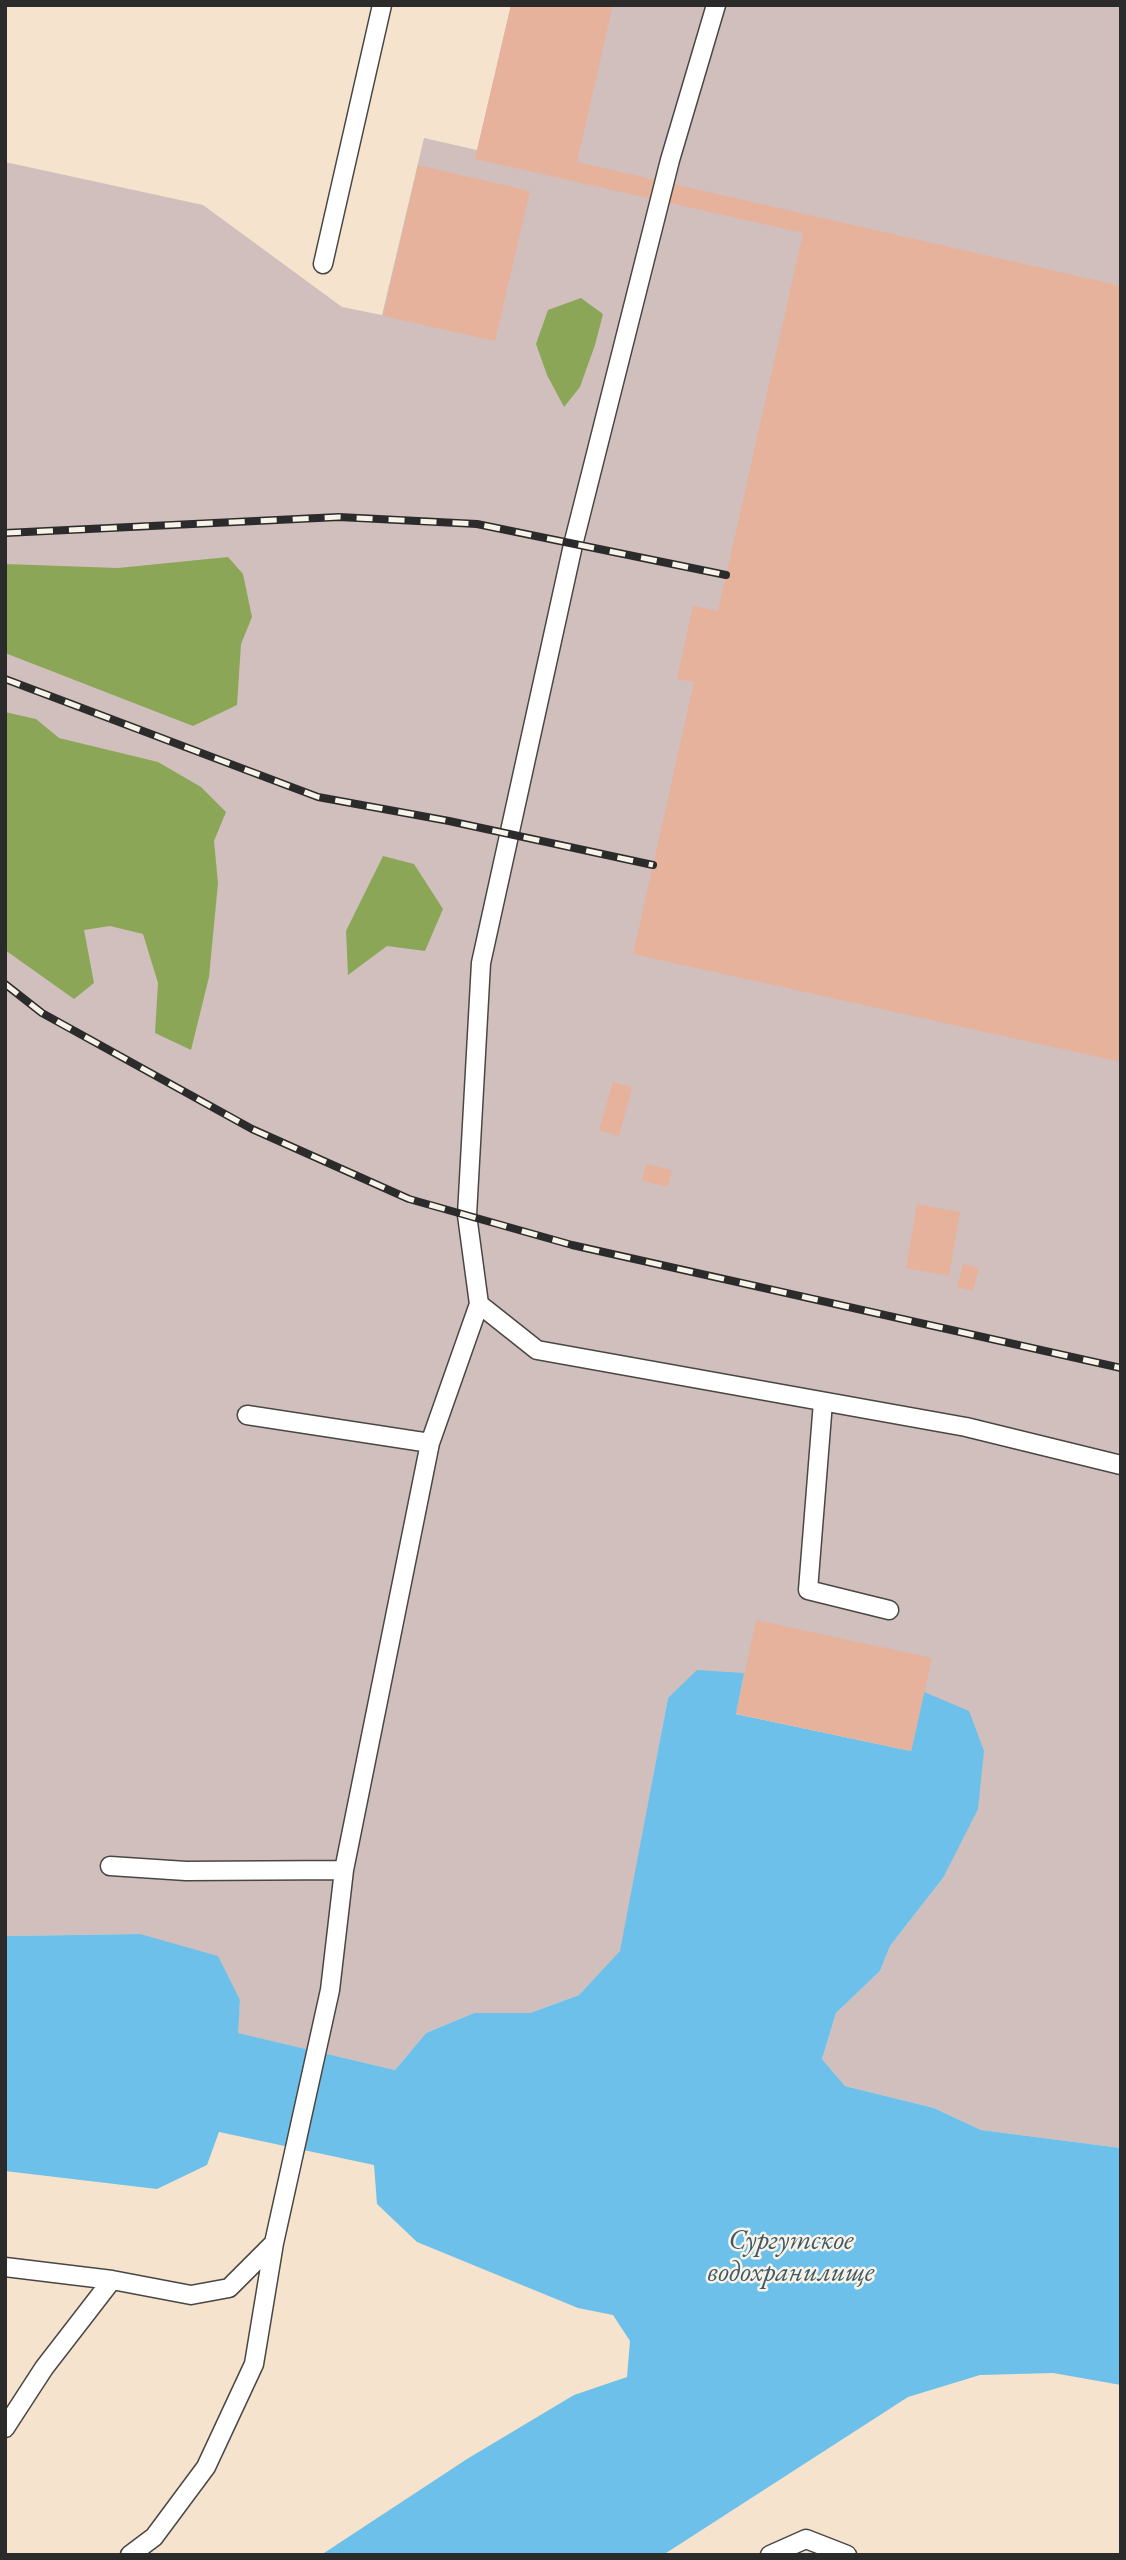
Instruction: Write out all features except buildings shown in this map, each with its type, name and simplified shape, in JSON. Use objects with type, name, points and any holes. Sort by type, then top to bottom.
[{"type":"lane","points":[[323,264],[382,5]]},
{"type":"lane","points":[[130,2555],[154,2537],[206,2467],[254,2364],[274,2243],[330,1990],[344,1870],[430,1443],[479,1304],[467,1215],[481,963],[573,545],[670,160],[716,5]]},
{"type":"lane","points":[[479,1304],[537,1350],[967,1427],[1121,1465]]},
{"type":"lane","points":[[823,1402],[808,1590],[889,1610]]},
{"type":"lane","points":[[247,1415],[430,1443]]},
{"type":"lane","points":[[110,1866],[186,1871],[344,1870]]},
{"type":"lane","points":[[5,2267],[112,2280],[191,2295],[229,2288],[274,2243]]},
{"type":"lane","points":[[5,2428],[44,2368],[112,2280]]},
{"type":"lane","points":[[770,2555],[806,2539],[847,2555]]},
{"type":"shaded area","points":[[511,5],[1121,5],[1121,2148],[981,2130],[934,2108],[845,2086],[822,2059],[836,2013],[880,1971],[890,1946],[943,1878],[924,1693],[911,1751],[668,1698],[621,1951],[579,1995],[530,2013],[474,2013],[426,2033],[395,2070],[237,2033],[240,2000],[140,1934],[5,1936],[5,162],[203,205],[342,307],[382,315],[424,138],[477,150]]},
{"type":"green space","points":[[581,298],[603,314],[580,387],[564,407],[547,375],[536,344],[548,310]]},
{"type":"green space","points":[[228,557],[243,574],[252,617],[241,644],[237,705],[193,726],[5,653],[5,564],[118,568]]},
{"type":"green space","points":[[5,712],[36,719],[59,738],[158,762],[201,787],[226,812],[214,841],[218,883],[209,977],[191,1050],[155,1033],[158,983],[143,934],[110,926],[84,930],[94,983],[74,999],[5,950]]},
{"type":"green space","points":[[383,856],[414,864],[443,909],[425,951],[387,946],[348,975],[346,931]]},
{"type":"water","name":"Сургутское водохранилище","points":[[697,1670],[744,1673],[736,1714],[911,1751],[924,1692],[969,1711],[984,1751],[978,1809],[943,1878],[890,1946],[880,1971],[836,2013],[822,2059],[845,2086],[934,2108],[981,2130],[1121,2148],[1121,2385],[1053,2373],[980,2375],[908,2397],[663,2555],[321,2555],[467,2459],[574,2395],[627,2377],[630,2341],[613,2315],[578,2308],[417,2242],[377,2204],[374,2165],[219,2132],[207,2165],[157,2189],[5,2171],[5,1936],[140,1934],[218,1956],[240,2000],[238,2033],[395,2070],[426,2033],[474,2013],[530,2013],[579,1995],[620,1951],[668,1698]]},
{"type":"railway","points":[[5,533],[339,517],[477,524],[726,575]]},
{"type":"railway","points":[[5,679],[318,797],[449,821],[653,865]]},
{"type":"railway","points":[[5,984],[42,1013],[252,1129],[409,1199],[572,1245],[1121,1368]]}]
